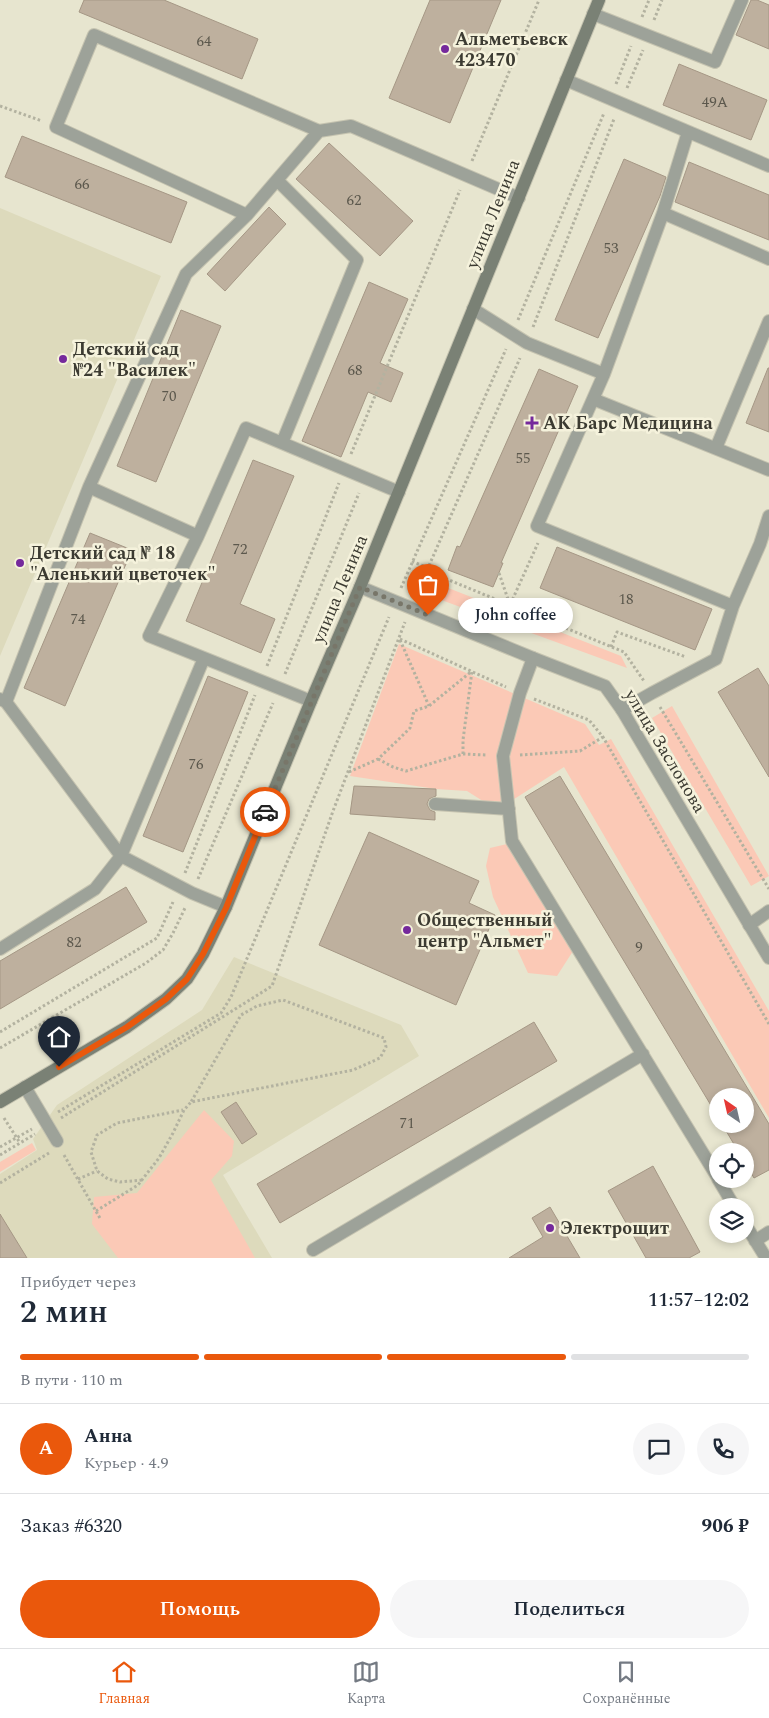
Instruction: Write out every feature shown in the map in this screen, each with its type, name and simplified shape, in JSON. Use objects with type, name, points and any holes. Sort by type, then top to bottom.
[{"type":"main road","name":"улица Ленина","points":[[0,1102],[127,1027],[166,999],[187,979],[198,962],[226,908],[360,587],[599,0]]},
{"type":"street","points":[[593,14],[715,62],[742,0]]},
{"type":"street","points":[[247,215],[56,127],[94,35],[319,131],[351,126],[518,198]]},
{"type":"street","points":[[566,80],[769,166]]},
{"type":"street","points":[[226,908],[192,893],[122,856],[3,701],[89,488],[186,274],[247,215],[319,131]]},
{"type":"street","points":[[688,132],[663,213],[604,374],[537,526],[732,606]]},
{"type":"street","points":[[277,180],[358,260],[282,443]]},
{"type":"street","points":[[663,213],[769,259]]},
{"type":"street","points":[[473,309],[527,343],[604,374]]},
{"type":"street","points":[[716,448],[769,321]]},
{"type":"street","points":[[593,399],[769,470]]},
{"type":"street","points":[[311,701],[149,636],[198,536],[246,428],[399,492]]},
{"type":"street","points":[[89,488],[198,536]]},
{"type":"street","points":[[622,710],[716,659],[732,606],[764,546],[769,516]]},
{"type":"street","name":"улица Заслонова","points":[[360,587],[605,686],[622,710],[769,958]]},
{"type":"street","points":[[0,949],[96,889],[122,856],[204,658]]},
{"type":"street","points":[[533,658],[520,693],[504,756],[512,841],[709,1164]]},
{"type":"street","points":[[436,804],[509,809]]},
{"type":"street","points":[[749,925],[769,911]]},
{"type":"street","points":[[313,1250],[643,1054]]},
{"type":"street","points":[[25,1087],[58,1144]]},
{"type":"street","points":[[766,1258],[755,1241],[769,1232]]},
{"type":"path","points":[[0,1032],[157,938],[180,886],[344,470],[539,0]]},
{"type":"path","points":[[0,1148],[46,1123],[272,986],[348,772],[411,608],[527,343],[615,101],[643,34],[649,0]]},
{"type":"path","points":[[0,1155],[20,1144],[46,1123],[221,1013],[226,1005],[235,988],[412,561],[643,34],[662,0]]},
{"type":"path","points":[[0,106],[56,127]]},
{"type":"path","points":[[0,1048],[146,963],[163,950],[173,934],[192,893],[365,478]]},
{"type":"path","points":[[499,573],[510,605],[540,538],[550,531]]},
{"type":"path","points":[[412,561],[428,568]]},
{"type":"path","points":[[611,647],[617,632],[706,664]]},
{"type":"path","points":[[399,639],[520,693],[589,720],[602,737],[769,1024]]},
{"type":"path","points":[[399,639],[429,706]]},
{"type":"path","points":[[348,772],[378,759],[410,728],[414,711],[429,706],[472,672]]},
{"type":"path","points":[[463,754],[463,740],[472,672]]},
{"type":"path","points":[[378,759],[393,767],[406,770],[463,754],[504,756],[580,751],[602,737]]},
{"type":"path","points":[[96,1211],[138,1185],[159,1158],[184,1110],[191,1102],[241,1015],[257,1006],[284,1000],[384,1038],[386,1047],[380,1058],[352,1070],[191,1102]]},
{"type":"path","points":[[142,1180],[120,1182],[108,1179],[97,1171],[91,1152],[97,1135],[117,1123],[184,1110]]},
{"type":"path","points":[[0,1111],[20,1144]]},
{"type":"path","points":[[0,1183],[58,1144],[101,1220]]},
{"type":"path","points":[[78,1179],[97,1171]]},
{"type":"shaded area","name":"Детский сад №24 \"Василек\"","points":[[0,208],[161,276],[0,656]]},
{"type":"shaded area","points":[[433,582],[621,656],[627,668],[425,594]]},
{"type":"shaded area","points":[[399,644],[585,724],[599,745],[611,739],[769,1011],[769,1118],[754,1092],[754,1088],[751,1088],[564,767],[497,810],[467,791],[436,789],[350,776]]},
{"type":"shaded area","points":[[672,706],[769,876],[751,886],[652,718]]},
{"type":"shaded area","points":[[507,844],[573,951],[557,976],[528,973],[493,897],[486,866],[490,848]]},
{"type":"shaded area","points":[[234,957],[401,1025],[419,1056],[223,1175],[272,1258],[0,1258],[0,1174],[37,1150],[33,1139],[57,1105],[202,1010]]},
{"type":"shaded area","points":[[204,1110],[234,1141],[232,1156],[211,1180],[255,1258],[118,1258],[92,1224],[94,1197],[137,1193]]},
{"type":"shaded area","points":[[32,1143],[36,1150],[0,1172],[0,1162]]},
{"type":"building","points":[[84,0],[164,0],[258,39],[242,79],[79,12]]},
{"type":"building","name":"Альметьевск 423470","points":[[430,0],[501,0],[450,123],[389,98]]},
{"type":"building","points":[[751,0],[757,0],[769,5],[769,49],[736,35]]},
{"type":"building","points":[[679,64],[767,100],[751,140],[663,105]]},
{"type":"building","points":[[22,136],[187,202],[171,243],[5,177]]},
{"type":"building","points":[[329,143],[413,221],[380,256],[296,179]]},
{"type":"building","points":[[624,159],[666,177],[660,196],[598,338],[555,320]]},
{"type":"building","points":[[689,162],[769,195],[769,240],[675,202]]},
{"type":"building","points":[[269,207],[286,224],[225,291],[207,274]]},
{"type":"building","points":[[369,282],[408,299],[380,363],[403,373],[391,402],[368,392],[341,457],[302,441]]},
{"type":"building","points":[[181,310],[221,326],[156,482],[117,466]]},
{"type":"building","points":[[769,368],[769,432],[746,423]]},
{"type":"building","points":[[539,369],[578,386],[501,563],[503,563],[493,587],[448,570],[457,546],[460,547]]},
{"type":"building","points":[[253,460],[294,476],[240,604],[275,619],[261,653],[186,621]]},
{"type":"building","points":[[90,533],[132,550],[65,706],[24,688]]},
{"type":"building","points":[[557,547],[712,609],[695,650],[540,588]]},
{"type":"building","points":[[758,668],[769,686],[769,777],[718,692]]},
{"type":"building","points":[[208,676],[248,692],[183,852],[143,836]]},
{"type":"building","points":[[560,776],[747,1088],[709,1088],[709,1102],[525,797]]},
{"type":"building","points":[[354,786],[436,789],[436,796],[429,799],[427,804],[430,810],[435,812],[435,820],[350,814]]},
{"type":"building","name":"Общественный центр \"Альмет\"","points":[[369,832],[479,881],[469,903],[495,915],[456,1005],[319,945]]},
{"type":"building","points":[[126,887],[147,922],[0,1009],[0,961]]},
{"type":"building","points":[[534,1022],[557,1061],[280,1223],[257,1184]]},
{"type":"building","points":[[754,1099],[769,1124],[769,1170],[754,1178],[754,1143],[733,1143],[727,1133],[754,1133]]},
{"type":"building","points":[[236,1102],[257,1134],[242,1144],[221,1112]]},
{"type":"building","points":[[653,1166],[700,1252],[689,1258],[646,1258],[608,1191]]},
{"type":"building","name":"Электрощит","points":[[550,1207],[580,1258],[509,1258],[543,1237],[532,1218]]},
{"type":"building","points":[[0,1214],[27,1258],[0,1258]]},
{"type":"way so far","points":[[265,812],[360,587],[428,615]]},
{"type":"place","name":"Альметьевск 423470","points":[[445,49]]},
{"type":"place","name":"Детский сад №24 \"Василек\"","points":[[63,359]]},
{"type":"place","name":"АК Барс Медицина","points":[[532,423]]},
{"type":"place","name":"Детский сад № 18 \"Аленький цветочек\"","points":[[20,563]]},
{"type":"place","name":"John coffee","points":[[428,615]]},
{"type":"place","name":"Общественный центр \"Альмет\"","points":[[407,930]]},
{"type":"place","name":"Электрощит","points":[[550,1228]]},
{"type":"route","points":[[59,1067],[127,1027],[166,999],[187,979],[203,954],[226,908],[265,812]]}]
